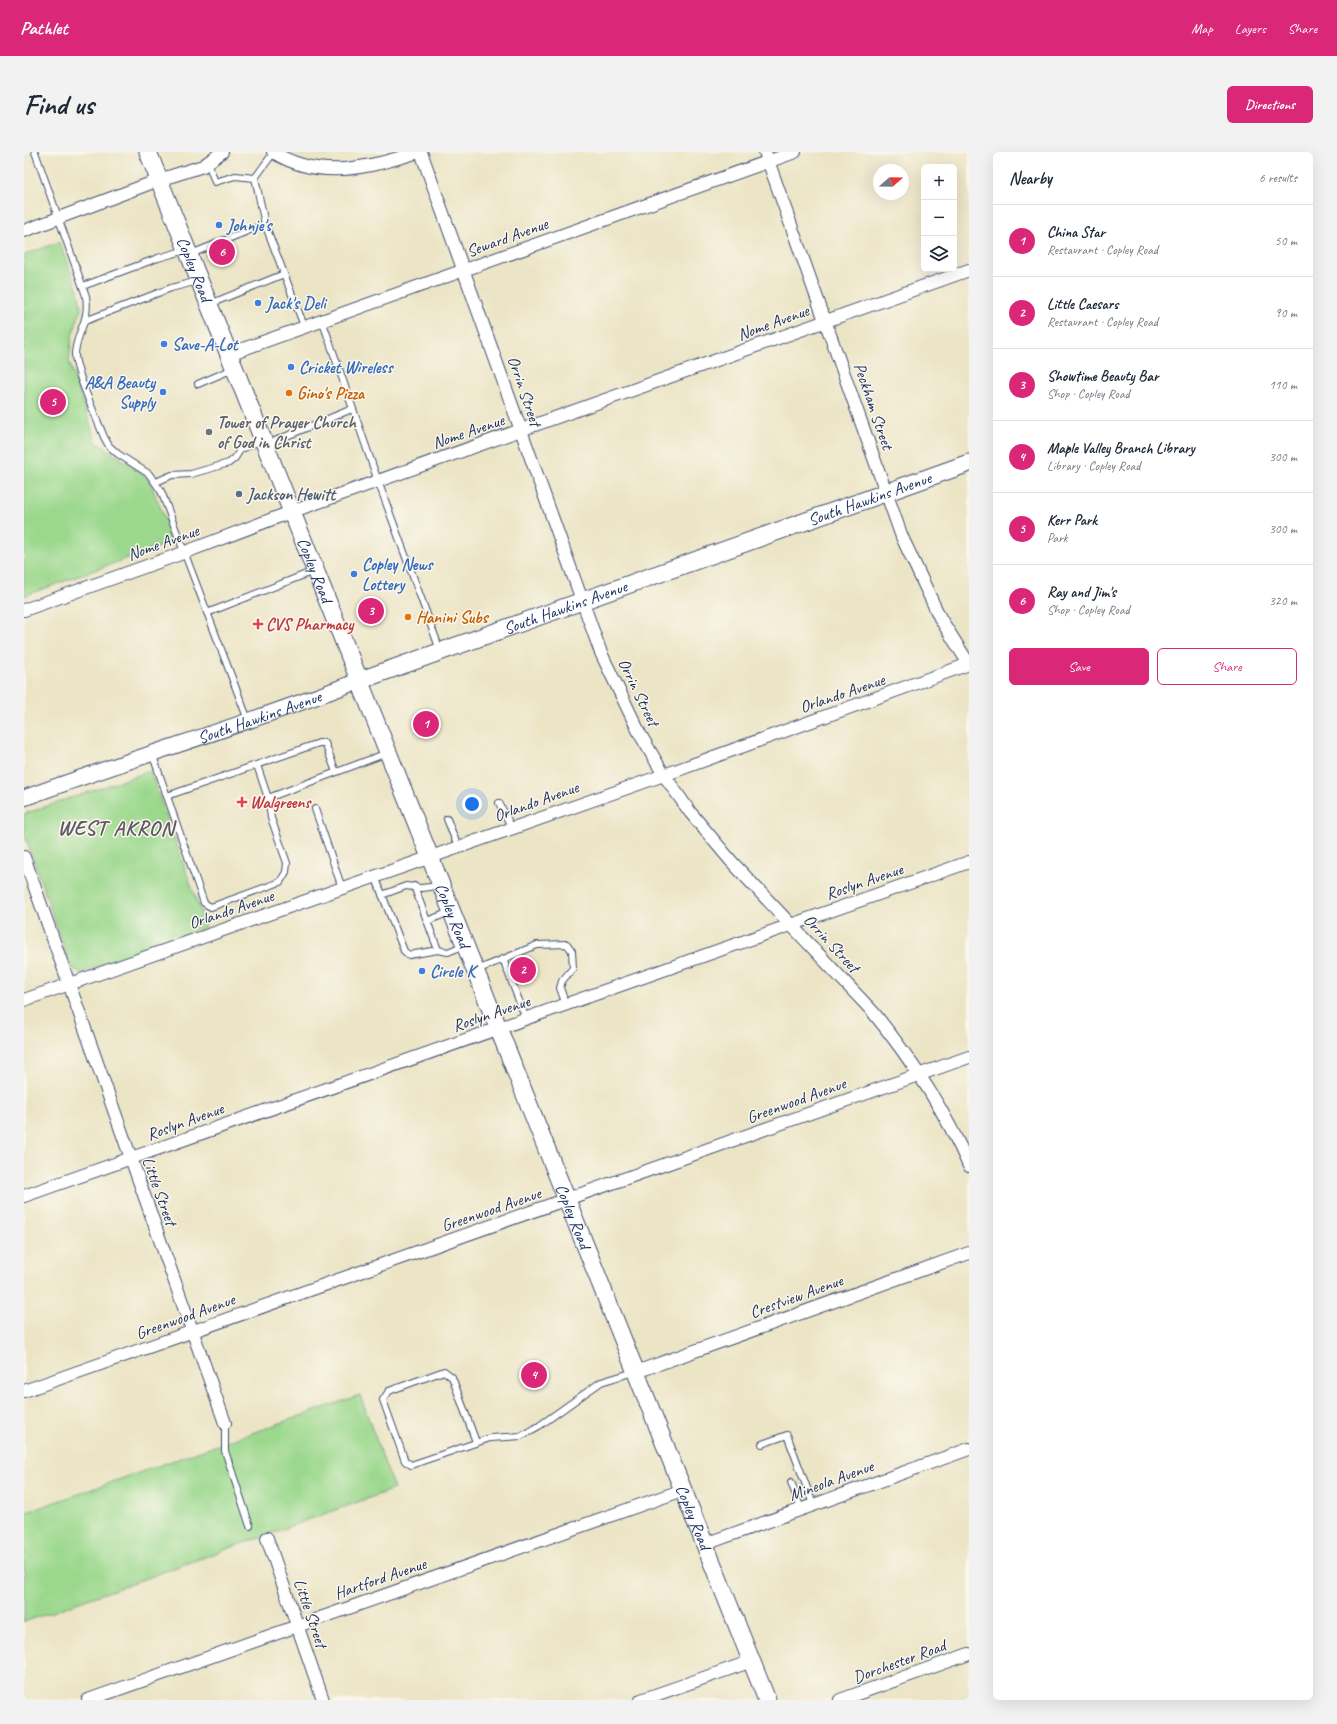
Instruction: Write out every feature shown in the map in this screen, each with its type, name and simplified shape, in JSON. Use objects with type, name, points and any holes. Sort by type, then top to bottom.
[{"type":"main road","name":"Copley Road","points":[[148,152],[232,361],[290,512],[499,1028],[767,1700]]},
{"type":"main road","name":"South Hawkins Avenue","points":[[358,681],[969,463]]},
{"type":"street","points":[[274,152],[298,165],[336,169],[378,164],[420,152]]},
{"type":"street","name":"Orrin Street","points":[[420,152],[464,271],[581,601],[609,672],[640,734],[664,775],[690,812],[721,848],[873,1012],[919,1074],[943,1114],[969,1166]]},
{"type":"street","name":"Seward Avenue","points":[[232,361],[304,326],[464,271],[766,157],[795,152]]},
{"type":"street","points":[[24,232],[160,180],[215,156]]},
{"type":"street","name":"Peckham Street","points":[[766,157],[886,492],[918,573],[940,618],[969,664]]},
{"type":"street","name":"Nome Avenue","points":[[24,610],[184,553],[290,512],[969,270]]},
{"type":"street","name":"Orlando Avenue","points":[[24,1000],[664,775],[969,664]]},
{"type":"street","name":"South Hawkins Avenue","points":[[24,798],[358,681]]},
{"type":"street","name":"Little Street","points":[[24,857],[225,1423]]},
{"type":"street","name":"Roslyn Avenue","points":[[24,1196],[969,862]]},
{"type":"street","name":"Greenwood Avenue","points":[[24,1391],[969,1057]]},
{"type":"street","name":"Crestview Avenue","points":[[636,1372],[969,1253]]},
{"type":"street","name":"Mineola Avenue","points":[[705,1544],[969,1449]]},
{"type":"street","name":"Hartford Avenue","points":[[88,1700],[297,1625],[684,1490]]},
{"type":"street","name":"Little Street","points":[[267,1538],[323,1700]]},
{"type":"street","name":"Dorchester Road","points":[[840,1700],[969,1654]]},
{"type":"street","points":[[641,1700],[752,1661]]},
{"type":"lane","points":[[34,152],[83,286],[87,306],[86,321],[78,341],[75,363],[104,437],[113,450],[144,470],[156,482],[161,491],[248,720]]},
{"type":"lane","points":[[254,178],[274,152]]},
{"type":"lane","points":[[215,156],[215,182],[235,176],[254,178]]},
{"type":"lane","points":[[254,178],[265,224],[304,326]]},
{"type":"lane","points":[[83,286],[158,258],[188,252],[265,224]]},
{"type":"lane","points":[[209,304],[284,274]]},
{"type":"lane","points":[[86,321],[171,288],[200,280]]},
{"type":"lane","points":[[322,320],[352,409],[441,652]]},
{"type":"lane","points":[[198,384],[232,361]]},
{"type":"lane","points":[[156,482],[172,475],[191,474],[229,463],[235,458],[240,450],[264,443],[352,409]]},
{"type":"lane","points":[[207,613],[314,571]]},
{"type":"lane","points":[[167,796],[319,743],[325,743],[336,772]]},
{"type":"lane","points":[[152,752],[204,903],[211,907],[280,882],[286,872],[287,864],[271,818],[268,798],[256,765]]},
{"type":"lane","points":[[268,798],[387,753]]},
{"type":"lane","points":[[499,803],[512,828]]},
{"type":"lane","points":[[315,809],[342,888]]},
{"type":"lane","points":[[447,818],[458,847]]},
{"type":"lane","points":[[375,876],[404,951],[409,955],[438,950],[448,952],[465,945]]},
{"type":"lane","points":[[382,895],[406,886],[430,888],[440,883]]},
{"type":"lane","points":[[414,886],[438,950]]},
{"type":"lane","points":[[427,921],[452,912]]},
{"type":"lane","points":[[475,970],[537,945],[567,944],[572,951],[573,968],[562,981],[560,988],[566,1005]]},
{"type":"lane","points":[[503,959],[526,1019]]},
{"type":"lane","points":[[476,1442],[452,1377],[444,1371],[389,1391],[383,1400],[405,1461],[411,1465],[490,1438],[521,1436],[539,1426],[601,1382],[636,1372]]},
{"type":"lane","points":[[225,1423],[225,1451],[250,1526]]},
{"type":"lane","points":[[762,1444],[787,1435],[814,1504]]},
{"type":"lane","points":[[791,1482],[801,1509]]},
{"type":"green space","points":[[59,242],[78,290],[81,310],[72,336],[69,361],[96,442],[137,469],[149,480],[174,541],[24,596],[24,255]]},
{"type":"green space","points":[[150,771],[206,927],[81,973],[71,967],[24,833],[24,814]]},
{"type":"green space","points":[[360,1395],[394,1489],[24,1622],[24,1513]]},
{"type":"place","name":"Johnje's","points":[[219,225]]},
{"type":"place","name":"Ray and Jim's","points":[[222,252]]},
{"type":"place","name":"Jack's Deli","points":[[258,303]]},
{"type":"place","name":"Save-A-Lot","points":[[164,344]]},
{"type":"place","name":"Cricket Wireless","points":[[291,367]]},
{"type":"place","name":"A&A Beauty Supply","points":[[163,392]]},
{"type":"place","name":"Gino's Pizza","points":[[289,393]]},
{"type":"place","name":"Kerr Park","points":[[53,402]]},
{"type":"place","name":"Tower of Prayer Church of God in Christ","points":[[209,432]]},
{"type":"place","name":"Jackson Hewitt","points":[[239,494]]},
{"type":"place","name":"Copley News Lottery","points":[[354,574]]},
{"type":"place","name":"Showtime Beauty Bar","points":[[371,611]]},
{"type":"place","name":"Hanini Subs","points":[[408,617]]},
{"type":"place","name":"CVS Pharmacy","points":[[258,624]]},
{"type":"place","name":"China Star","points":[[426,724]]},
{"type":"place","name":"Walgreens","points":[[242,802]]},
{"type":"place","name":"Little Caesars","points":[[523,970]]},
{"type":"place","name":"Circle K","points":[[422,971]]},
{"type":"place","name":"Maple Valley Branch Library","points":[[534,1375]]},
{"type":"district","name":"WEST AKRON","points":[[116,828]]}]
